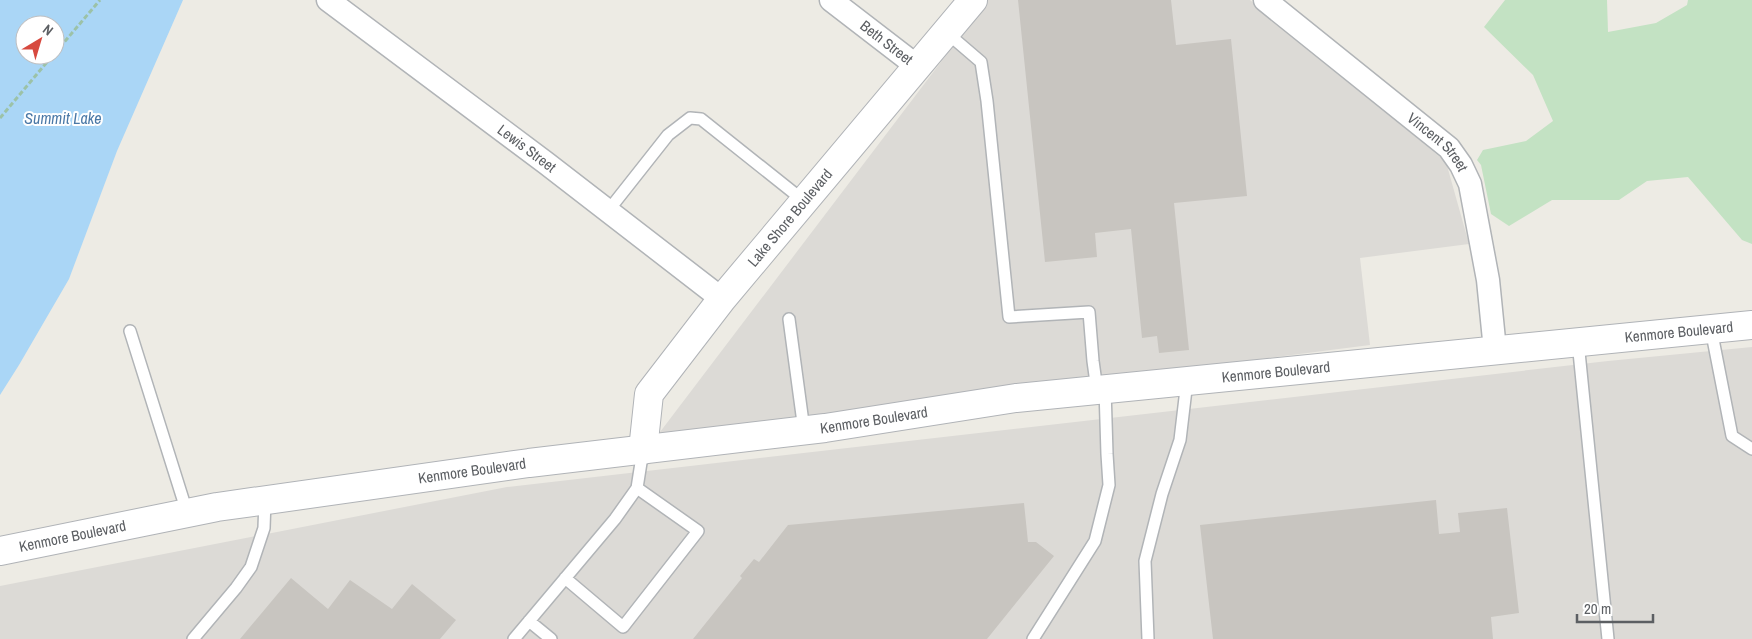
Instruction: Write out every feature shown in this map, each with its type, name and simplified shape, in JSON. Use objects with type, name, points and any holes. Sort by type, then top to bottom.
[{"type":"main road","name":"Lake Shore Boulevard","points":[[643,450],[649,394],[722,299],[973,0]]},
{"type":"main road","name":"Kenmore Boulevard","points":[[0,551],[187,512],[264,500],[529,463],[804,430],[1016,398],[1752,325]]},
{"type":"street","name":"Lewis Street","points":[[328,0],[722,299]]},
{"type":"street","name":"Beth Street","points":[[831,0],[918,67]]},
{"type":"street","name":"Vincent Street","points":[[1265,0],[1449,148],[1461,165],[1470,184],[1488,280],[1495,350]]},
{"type":"lane","points":[[946,32],[981,62],[987,101],[1009,317],[1089,312],[1093,361],[1101,390],[1109,485],[1095,541],[1033,639]]},
{"type":"lane","points":[[608,211],[668,135],[690,118],[701,119],[804,201]]},
{"type":"lane","points":[[789,319],[804,430]]},
{"type":"lane","points":[[1711,329],[1732,436],[1752,449]]},
{"type":"lane","points":[[130,331],[187,512]]},
{"type":"lane","points":[[1578,342],[1608,639]]},
{"type":"lane","points":[[1148,639],[1145,561],[1162,494],[1180,440],[1187,381]]},
{"type":"lane","points":[[514,639],[615,518],[637,488],[643,450]]},
{"type":"lane","points":[[565,578],[623,627],[698,531],[637,488]]},
{"type":"lane","points":[[193,639],[251,567],[264,528],[264,500]]},
{"type":"lane","points":[[529,621],[551,639]]},
{"type":"path","points":[[65,41],[100,0]]},
{"type":"path","points":[[0,118],[45,65]]},
{"type":"shaded area","points":[[988,0],[1250,0],[1446,162],[1469,244],[1360,258],[1370,345],[657,436]]},
{"type":"shaded area","points":[[1752,347],[1752,639],[0,639],[0,586],[507,487],[1608,361]]},
{"type":"green space","points":[[1505,0],[1607,0],[1608,32],[1656,23],[1687,5],[1688,0],[1752,0],[1752,244],[1742,240],[1688,177],[1647,181],[1619,200],[1552,200],[1509,226],[1491,214],[1481,165],[1477,160],[1483,150],[1526,141],[1553,121],[1533,75],[1484,27]]},
{"type":"water","name":"Summit Lake","points":[[0,0],[183,0],[117,151],[69,279],[0,395]]},
{"type":"building","points":[[1018,0],[1171,0],[1176,45],[1231,39],[1247,196],[1174,203],[1189,350],[1159,353],[1157,336],[1142,338],[1131,229],[1095,233],[1097,257],[1045,262]]},
{"type":"building","points":[[1436,500],[1439,534],[1460,532],[1458,513],[1507,508],[1519,613],[1491,617],[1493,639],[1213,639],[1200,525]]},
{"type":"building","points":[[1024,503],[1028,542],[1036,542],[1054,556],[987,639],[693,639],[742,578],[740,576],[754,559],[759,562],[788,525]]},
{"type":"building","points":[[291,578],[328,609],[350,580],[392,609],[412,584],[456,620],[440,639],[240,639]]}]
